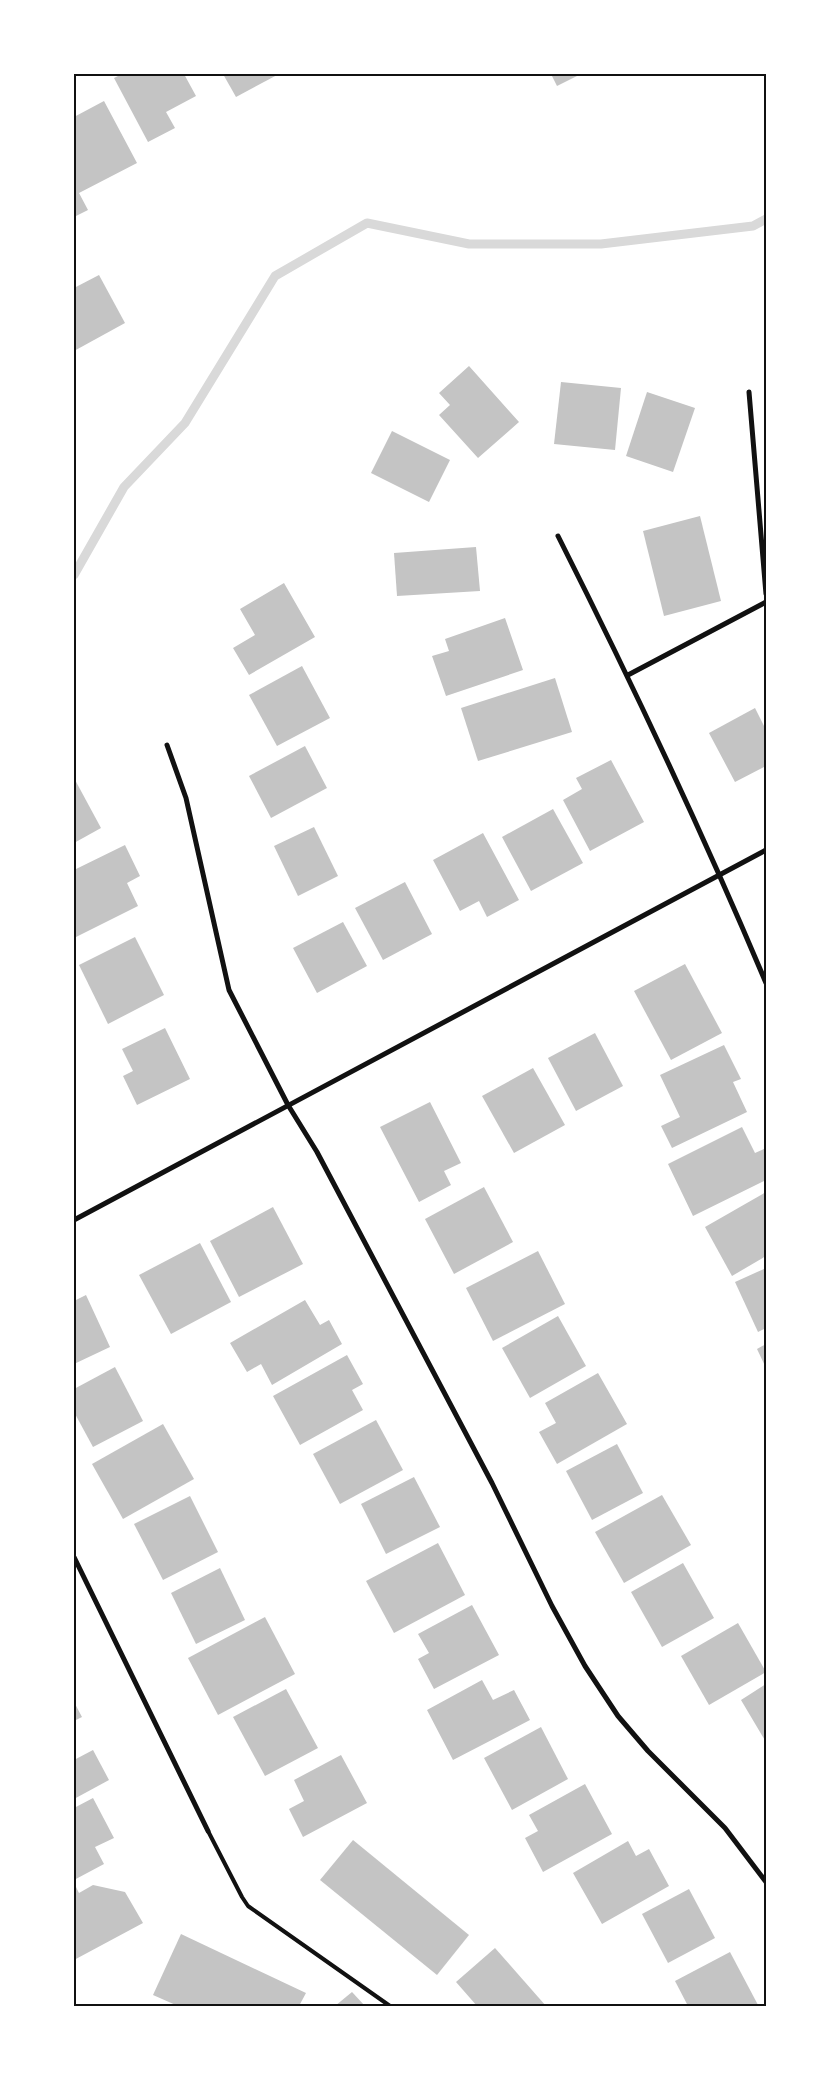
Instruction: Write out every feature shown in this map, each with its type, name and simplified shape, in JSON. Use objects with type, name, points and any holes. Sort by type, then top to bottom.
[{"type":"street","points":[[749,392],[766,594]]},
{"type":"street","points":[[558,536],[628,675],[720,874],[766,983]]},
{"type":"street","points":[[628,675],[766,602]]},
{"type":"street","points":[[167,746],[186,798],[229,990],[288,1105],[317,1152],[492,1483],[552,1606],[586,1666],[618,1716],[648,1751],[725,1828],[766,1882]]},
{"type":"street","points":[[74,1220],[766,850]]},
{"type":"street","points":[[74,1557],[208,1831]]},
{"type":"lane","points":[[208,1831],[248,1906],[390,2006]]},
{"type":"building","points":[[122,74],[184,74],[196,96],[166,112],[175,128],[148,142],[114,78]]},
{"type":"building","points":[[223,74],[279,74],[236,97]]},
{"type":"building","points":[[551,74],[581,74],[557,86]]},
{"type":"building","points":[[104,101],[137,163],[79,193],[88,210],[74,217],[74,117]]},
{"type":"building","points":[[99,275],[125,323],[74,351],[74,288]]},
{"type":"building","points":[[469,366],[519,422],[478,458],[439,415],[450,405],[439,393]]},
{"type":"building","points":[[561,382],[621,388],[615,450],[554,444]]},
{"type":"building","points":[[647,392],[695,408],[673,472],[626,456]]},
{"type":"building","points":[[392,431],[450,460],[429,502],[371,473]]},
{"type":"building","points":[[700,516],[721,601],[664,616],[643,531]]},
{"type":"building","points":[[476,547],[480,591],[397,596],[394,553]]},
{"type":"building","points":[[284,583],[315,637],[249,675],[233,648],[255,635],[240,609]]},
{"type":"building","points":[[505,618],[523,670],[446,696],[432,656],[449,651],[445,639]]},
{"type":"building","points":[[302,666],[330,718],[277,746],[249,695]]},
{"type":"building","points":[[555,678],[572,732],[478,761],[461,708]]},
{"type":"building","points":[[755,708],[766,730],[766,766],[735,782],[709,733]]},
{"type":"building","points":[[305,746],[327,788],[271,818],[249,776]]},
{"type":"building","points":[[611,760],[644,822],[590,851],[563,800],[582,789],[576,778]]},
{"type":"building","points":[[74,778],[101,828],[74,843]]},
{"type":"building","points":[[553,809],[583,863],[531,891],[502,837]]},
{"type":"building","points":[[314,827],[338,876],[298,896],[274,846]]},
{"type":"building","points":[[483,833],[519,900],[487,917],[479,901],[460,911],[433,860]]},
{"type":"building","points":[[125,845],[140,876],[127,883],[138,906],[74,938],[74,870]]},
{"type":"building","points":[[405,882],[432,934],[383,960],[355,908]]},
{"type":"building","points":[[343,922],[367,966],[317,993],[293,948]]},
{"type":"building","points":[[135,937],[164,995],[108,1024],[79,965]]},
{"type":"building","points":[[685,964],[722,1033],[671,1060],[634,991]]},
{"type":"building","points":[[165,1028],[190,1079],[137,1105],[123,1076],[133,1071],[122,1049]]},
{"type":"building","points":[[595,1033],[623,1086],[576,1111],[548,1058]]},
{"type":"building","points":[[724,1045],[741,1079],[733,1082],[747,1112],[672,1148],[661,1126],[680,1117],[660,1075]]},
{"type":"building","points":[[533,1068],[565,1125],[514,1153],[482,1096]]},
{"type":"building","points":[[430,1102],[461,1163],[444,1171],[451,1185],[419,1202],[380,1127]]},
{"type":"building","points":[[742,1127],[755,1153],[766,1148],[766,1180],[693,1216],[668,1164]]},
{"type":"building","points":[[484,1187],[513,1242],[454,1274],[425,1219]]},
{"type":"building","points":[[766,1192],[766,1256],[732,1276],[705,1227]]},
{"type":"building","points":[[273,1207],[303,1264],[239,1297],[210,1241]]},
{"type":"building","points":[[200,1243],[231,1302],[171,1334],[139,1275]]},
{"type":"building","points":[[538,1251],[565,1304],[493,1341],[466,1288]]},
{"type":"building","points":[[766,1268],[766,1328],[758,1332],[735,1282]]},
{"type":"building","points":[[86,1295],[110,1347],[74,1364],[74,1301]]},
{"type":"building","points":[[305,1300],[320,1325],[329,1320],[342,1344],[272,1385],[261,1364],[247,1372],[230,1343]]},
{"type":"building","points":[[558,1316],[586,1366],[530,1398],[502,1348]]},
{"type":"building","points":[[766,1344],[766,1368],[757,1349]]},
{"type":"building","points":[[347,1355],[363,1384],[352,1390],[363,1410],[300,1445],[273,1396]]},
{"type":"building","points":[[115,1367],[143,1421],[93,1447],[74,1412],[74,1389]]},
{"type":"building","points":[[598,1373],[627,1424],[557,1464],[539,1432],[556,1423],[545,1403]]},
{"type":"building","points":[[376,1420],[403,1470],[340,1504],[313,1454]]},
{"type":"building","points":[[163,1424],[194,1479],[123,1519],[92,1464]]},
{"type":"building","points":[[617,1444],[643,1493],[592,1520],[566,1471]]},
{"type":"building","points":[[414,1477],[440,1527],[386,1554],[361,1504]]},
{"type":"building","points":[[662,1495],[691,1545],[624,1583],[595,1532]]},
{"type":"building","points":[[190,1496],[218,1552],[163,1580],[134,1524]]},
{"type":"building","points":[[438,1543],[465,1595],[394,1633],[366,1581]]},
{"type":"building","points":[[683,1563],[714,1618],[662,1647],[631,1592]]},
{"type":"building","points":[[220,1568],[245,1620],[196,1644],[171,1593]]},
{"type":"building","points":[[472,1605],[499,1655],[434,1689],[418,1659],[429,1653],[418,1634]]},
{"type":"building","points":[[265,1617],[295,1674],[218,1715],[188,1658]]},
{"type":"building","points":[[738,1623],[766,1672],[709,1705],[681,1656]]},
{"type":"building","points":[[482,1680],[493,1700],[514,1690],[530,1720],[453,1760],[427,1710]]},
{"type":"building","points":[[766,1684],[766,1742],[741,1700]]},
{"type":"building","points":[[286,1689],[318,1748],[265,1776],[233,1717]]},
{"type":"building","points":[[74,1702],[82,1717],[74,1721]]},
{"type":"building","points":[[541,1727],[568,1779],[512,1810],[484,1758]]},
{"type":"building","points":[[93,1750],[109,1780],[74,1799],[74,1760]]},
{"type":"building","points":[[341,1755],[367,1803],[303,1837],[289,1809],[304,1801],[294,1780]]},
{"type":"building","points":[[585,1784],[612,1834],[543,1872],[525,1838],[538,1831],[529,1815]]},
{"type":"building","points":[[93,1798],[114,1838],[95,1847],[104,1864],[74,1880],[74,1808]]},
{"type":"building","points":[[353,1840],[469,1935],[437,1975],[320,1880]]},
{"type":"building","points":[[628,1841],[636,1856],[649,1849],[669,1886],[602,1924],[573,1873]]},
{"type":"building","points":[[93,1885],[125,1892],[143,1923],[74,1960],[74,1889],[76,1887],[79,1893]]},
{"type":"building","points":[[689,1889],[715,1938],[668,1963],[642,1914]]},
{"type":"building","points":[[181,1934],[306,1993],[299,2006],[178,2006],[153,1995]]},
{"type":"building","points":[[495,1948],[546,2006],[477,2006],[456,1982]]},
{"type":"building","points":[[730,1952],[758,2005],[688,2006],[675,1981]]},
{"type":"building","points":[[352,1992],[365,2006],[335,2006]]},
{"type":"waterway","points":[[74,575],[124,487],[185,423],[275,276],[367,223],[469,244],[601,244],[753,226],[766,219]]}]
